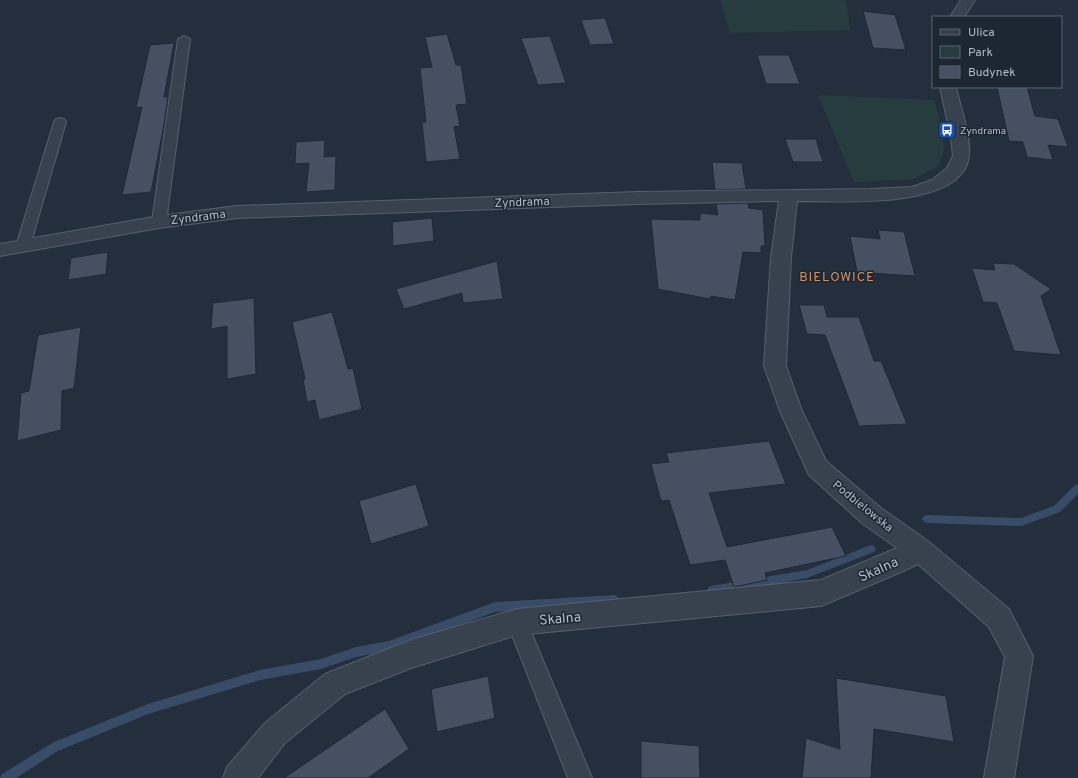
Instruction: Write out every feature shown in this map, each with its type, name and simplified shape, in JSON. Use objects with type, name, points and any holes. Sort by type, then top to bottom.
[{"type":"street","points":[[959,16],[968,0]]},
{"type":"street","name":"Zyndrama","points":[[0,250],[159,222],[237,212],[638,198],[870,195],[914,192],[938,184],[955,171],[961,156],[959,138],[948,88]]},
{"type":"street","name":"Podbielowska","points":[[789,195],[781,257],[776,366],[791,411],[817,468],[872,516],[920,550],[999,618],[1019,656],[999,778]]},
{"type":"street","name":"Skalna","points":[[238,778],[275,733],[335,684],[411,654],[517,622],[821,594],[892,564],[920,550]]},
{"type":"lane","points":[[159,222],[184,38]]},
{"type":"lane","points":[[23,246],[60,122]]},
{"type":"lane","points":[[517,622],[580,778]]},
{"type":"green space","points":[[720,0],[846,0],[850,30],[730,33]]},
{"type":"green space","points":[[818,95],[934,100],[942,129],[944,150],[939,166],[913,179],[854,182]]},
{"type":"building","points":[[863,11],[895,15],[906,50],[873,48]]},
{"type":"building","points":[[605,18],[614,44],[590,45],[581,20]]},
{"type":"building","points":[[447,34],[456,65],[461,65],[467,104],[456,105],[460,126],[454,127],[460,159],[426,162],[422,122],[426,122],[420,68],[432,67],[425,37]]},
{"type":"building","points":[[550,36],[566,83],[538,85],[521,38]]},
{"type":"building","points":[[174,43],[164,97],[168,97],[164,125],[151,192],[122,195],[142,107],[136,108],[150,45]]},
{"type":"building","points":[[757,55],[789,55],[800,84],[766,84]]},
{"type":"building","points":[[997,88],[1027,88],[1035,116],[1058,119],[1068,147],[1048,145],[1053,160],[1027,157],[1023,142],[1009,141]]},
{"type":"building","points":[[785,139],[816,139],[823,162],[793,162]]},
{"type":"building","points":[[325,140],[324,157],[336,156],[335,190],[306,192],[309,163],[295,164],[296,142]]},
{"type":"building","points":[[712,162],[742,163],[746,189],[715,190]]},
{"type":"building","points":[[748,203],[749,208],[763,210],[765,246],[761,246],[761,253],[743,252],[735,300],[711,296],[710,299],[658,289],[651,219],[700,220],[700,213],[718,215],[716,204]]},
{"type":"building","points":[[432,218],[434,241],[393,246],[392,222]]},
{"type":"building","points":[[878,230],[904,232],[915,276],[857,272],[850,236],[880,239]]},
{"type":"building","points":[[108,252],[106,274],[68,280],[71,258]]},
{"type":"building","points":[[497,261],[503,299],[463,303],[462,293],[404,309],[396,289]]},
{"type":"building","points":[[993,263],[1014,264],[1051,289],[1041,296],[1061,355],[1014,351],[997,303],[983,302],[972,268],[995,270]]},
{"type":"building","points":[[254,298],[256,374],[227,379],[227,326],[211,329],[213,303]]},
{"type":"building","points":[[799,305],[824,305],[827,317],[859,317],[874,361],[881,361],[907,424],[859,426],[825,335],[807,334]]},
{"type":"building","points":[[332,312],[348,369],[353,368],[362,409],[319,420],[315,400],[307,402],[303,379],[305,379],[292,322]]},
{"type":"building","points":[[81,327],[74,388],[62,391],[61,430],[17,441],[21,393],[29,391],[38,335]]},
{"type":"building","points":[[769,441],[786,484],[709,493],[727,547],[832,527],[846,556],[765,573],[767,580],[734,587],[725,560],[690,565],[669,500],[661,501],[651,464],[669,462],[666,453]]},
{"type":"building","points":[[416,484],[429,526],[371,544],[359,501]]},
{"type":"building","points":[[488,676],[495,718],[437,732],[431,689]]},
{"type":"building","points":[[836,678],[946,696],[954,742],[874,729],[871,778],[802,778],[806,738],[840,749]]},
{"type":"building","points":[[385,709],[409,749],[368,778],[284,778]]},
{"type":"building","points":[[641,741],[699,746],[700,778],[641,778]]},
{"type":"waterway","points":[[927,519],[1021,522],[1057,509],[1078,488]]},
{"type":"waterway","points":[[711,591],[807,574],[871,549]]},
{"type":"waterway","points":[[6,778],[54,747],[148,709],[260,675],[321,664],[356,652],[389,646],[495,607],[615,600]]},
{"type":"place","name":"Zyndrama","points":[[947,130]]},
{"type":"district","name":"BIELOWICE","points":[[837,276]]}]
